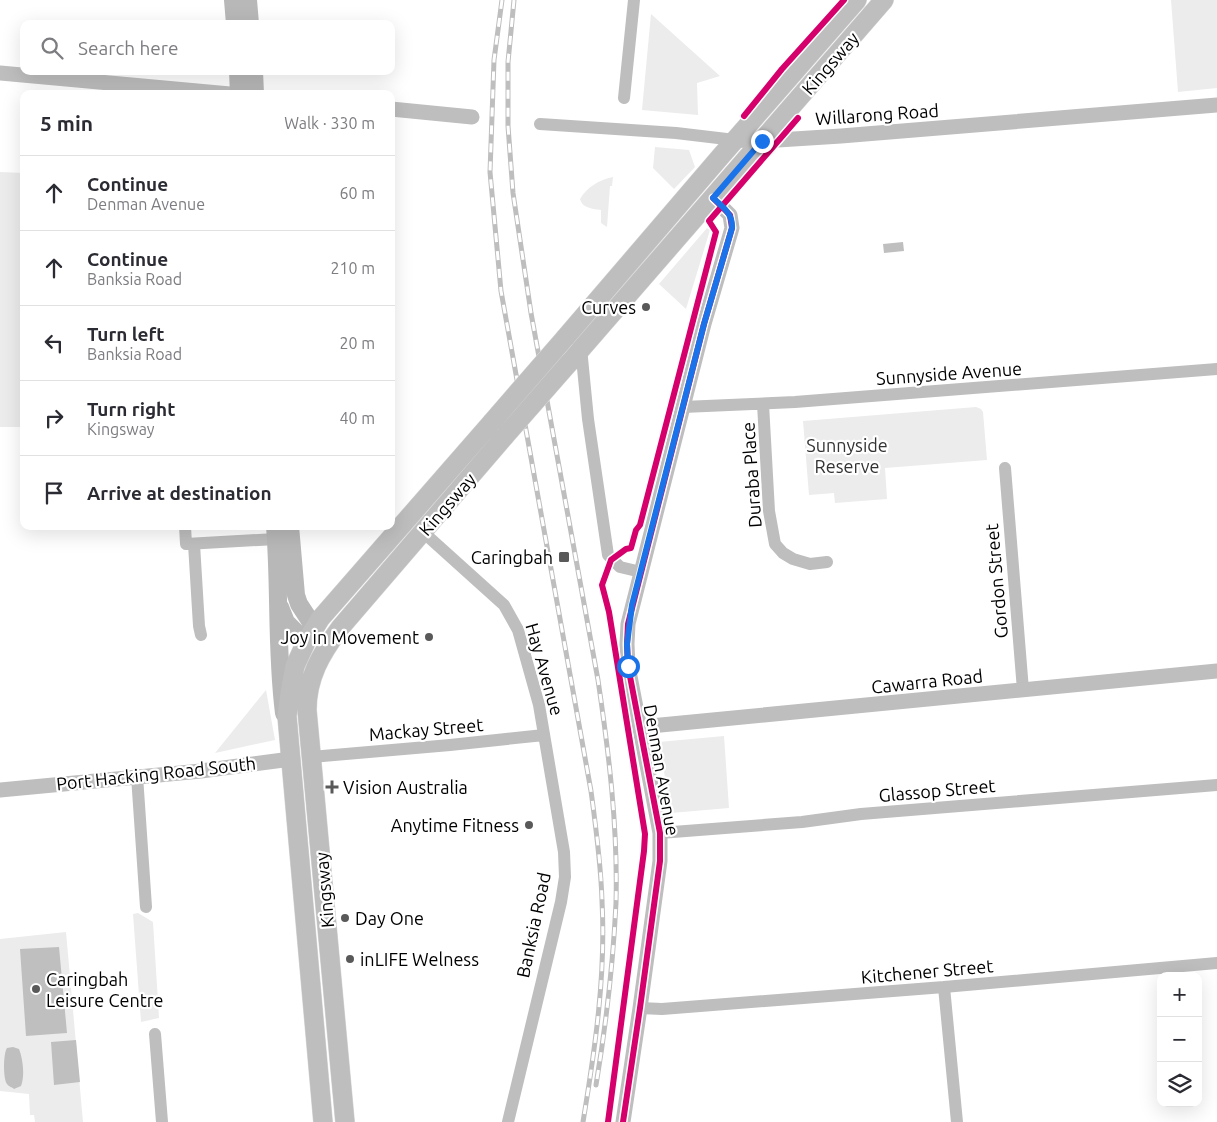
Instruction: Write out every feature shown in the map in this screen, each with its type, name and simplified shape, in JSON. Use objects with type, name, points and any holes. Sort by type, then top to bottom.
[{"type":"main road","points":[[233,0],[235,20]]},
{"type":"main road","points":[[248,0],[250,20]]},
{"type":"main road","name":"Kingsway","points":[[323,1122],[288,716],[290,693],[296,666],[310,634],[407,519],[857,0]]},
{"type":"main road","name":"Kingsway","points":[[344,1122],[307,697],[311,677],[323,652],[340,628],[505,436],[884,0]]},
{"type":"main road","points":[[238,75],[239,90]]},
{"type":"main road","points":[[254,75],[255,90]]},
{"type":"main road","points":[[407,519],[423,532]]},
{"type":"main road","points":[[283,532],[297,600],[310,634],[323,652]]},
{"type":"main road","points":[[283,532],[278,628],[281,683],[290,755]]},
{"type":"main road","points":[[279,605],[283,617],[289,625],[310,634]]},
{"type":"main road","name":"Port Hacking Road South","points":[[290,755],[311,757]]},
{"type":"street","points":[[624,98],[634,0]]},
{"type":"street","points":[[0,73],[20,75]]},
{"type":"street","points":[[22,75],[186,90]]},
{"type":"street","name":"Willarong Road","points":[[540,124],[762,141],[1217,105]]},
{"type":"street","points":[[395,109],[472,117]]},
{"type":"street","points":[[582,348],[588,419],[608,555],[620,567],[641,572],[704,324],[732,228],[730,215],[713,198]]},
{"type":"street","name":"Sunnyside Avenue","points":[[683,407],[763,404],[1217,368]]},
{"type":"street","name":"Duraba Place","points":[[763,404],[770,511],[775,544],[783,553],[794,560],[810,564],[826,562]]},
{"type":"street","name":"Gordon Street","points":[[1005,468],[1023,690]]},
{"type":"street","points":[[185,530],[186,544],[283,532]]},
{"type":"street","name":"Hay Avenue","points":[[423,532],[492,593],[508,611],[518,630],[544,735]]},
{"type":"street","points":[[194,544],[201,634]]},
{"type":"street","name":"Denman Avenue","points":[[623,1122],[660,861],[660,833],[628,666],[627,644],[630,615],[641,572]]},
{"type":"street","name":"Cawarra Road","points":[[640,727],[1217,671]]},
{"type":"street","name":"Mackay Street","points":[[311,757],[544,735]]},
{"type":"street","name":"Banksia Road","points":[[508,1122],[561,902],[564,877],[563,849],[544,735]]},
{"type":"street","name":"Port Hacking Road South","points":[[0,790],[201,770],[290,755]]},
{"type":"street","points":[[137,776],[146,907]]},
{"type":"street","name":"Glassop Street","points":[[660,833],[802,822],[871,813],[1217,785]]},
{"type":"street","name":"Kitchener Street","points":[[640,1008],[662,1009],[1217,963]]},
{"type":"street","points":[[944,987],[957,1122]]},
{"type":"street","points":[[155,1034],[162,1122]]},
{"type":"green space","points":[[1171,0],[1217,0],[1217,88],[1178,92]]},
{"type":"green space","points":[[651,14],[720,76],[697,83],[698,115],[642,110]]},
{"type":"green space","points":[[655,147],[689,150],[695,167],[674,189],[653,168]]},
{"type":"green space","points":[[0,172],[20,173],[20,427],[0,427]]},
{"type":"green space","points":[[613,177],[612,186],[610,186],[607,227],[601,223],[601,210],[585,206],[580,199],[594,185]]},
{"type":"green space","points":[[707,228],[710,230],[686,309],[659,284]]},
{"type":"green space","name":"Sunnyside Reserve","points":[[976,407],[983,412],[987,460],[885,468],[887,499],[835,503],[834,493],[809,495],[803,421]]},
{"type":"green space","points":[[266,690],[275,740],[215,753]]},
{"type":"green space","points":[[724,736],[729,808],[671,813],[659,742]]},
{"type":"green space","points":[[138,913],[153,922],[159,1018],[141,1022],[133,914]]},
{"type":"green space","name":"Caringbah Leisure Centre","points":[[66,932],[83,1122],[35,1122],[34,1115],[30,1115],[29,1094],[0,1091],[0,939]]},
{"type":"shaded area","points":[[903,242],[904,251],[884,253],[883,244]]},
{"type":"shaded area","points":[[59,947],[67,1033],[26,1036],[20,949]]},
{"type":"shaded area","points":[[76,1040],[80,1082],[54,1085],[51,1042]]},
{"type":"shaded area","points":[[7,1048],[19,1049],[23,1073],[21,1086],[14,1089],[6,1081],[4,1066]]},
{"type":"railway","points":[[502,0],[494,60],[490,172],[501,291],[591,791],[601,873],[603,929],[601,984],[583,1122]]},
{"type":"railway","points":[[514,0],[508,62],[508,126],[513,193],[531,313],[598,680],[614,819],[616,847],[615,926],[609,995],[596,1085]]},
{"type":"cycle path","points":[[744,116],[782,69],[844,0]]},
{"type":"cycle path","points":[[608,1122],[645,834],[609,612],[602,585],[611,560],[626,549],[631,548],[636,530],[640,525],[716,232],[709,221],[798,118]]},
{"type":"cycle path","points":[[623,1122],[660,861],[660,833],[628,666],[628,624],[704,324],[732,228],[730,215],[713,198]]},
{"type":"place","name":"Curves","points":[[646,307]]},
{"type":"place","name":"Caringbah","points":[[564,557]]},
{"type":"place","name":"Joy in Movement","points":[[429,637]]},
{"type":"place","name":"Vision Australia","points":[[332,787]]},
{"type":"place","name":"Anytime Fitness","points":[[529,825]]},
{"type":"place","name":"Day One","points":[[345,918]]},
{"type":"place","name":"inLIFE Welness","points":[[350,959]]},
{"type":"place","name":"Caringbah Leisure Centre","points":[[36,989]]},
{"type":"route","points":[[628,666],[628,624],[632,605],[704,324],[732,228],[730,215],[713,198],[762,141]]}]
